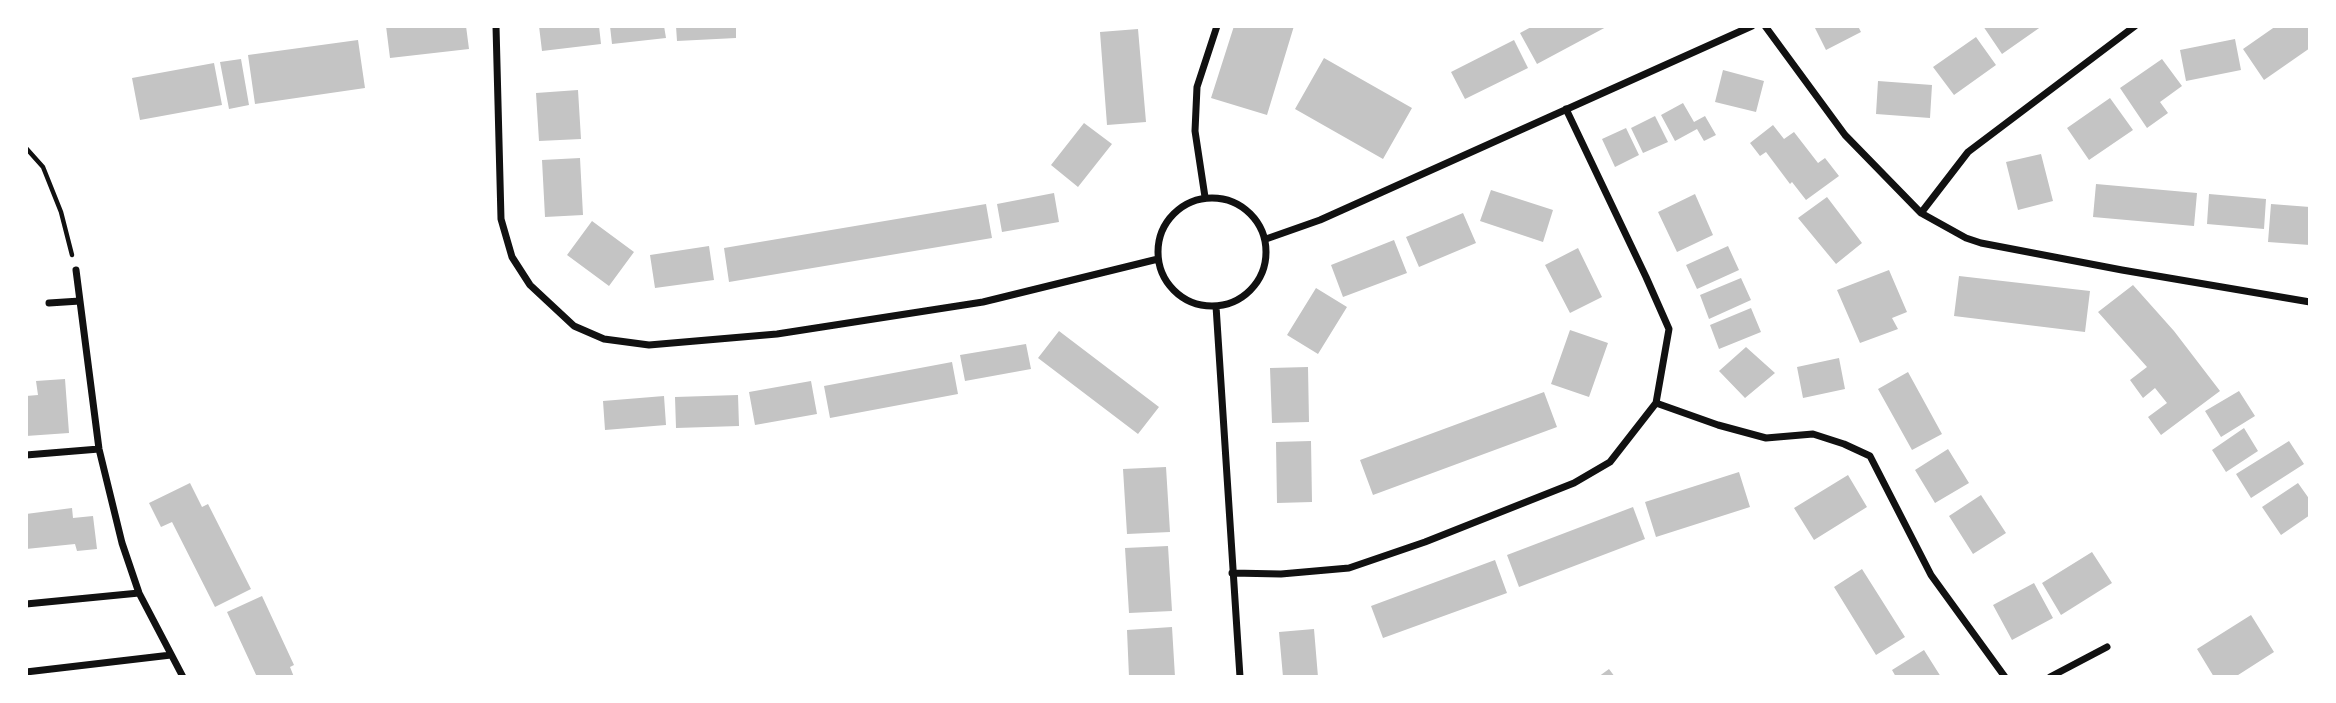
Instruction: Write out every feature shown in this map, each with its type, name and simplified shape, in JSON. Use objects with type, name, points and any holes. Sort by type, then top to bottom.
[{"type":"street","points":[[496,26],[501,219],[512,257],[530,285],[574,326],[604,340],[649,345],[777,334],[983,302],[1158,259]]},
{"type":"street","points":[[1205,197],[1195,131],[1196,87],[1217,26]]},
{"type":"street","points":[[1266,239],[1320,220],[1752,26]]},
{"type":"street","points":[[1765,26],[1846,135],[1921,213],[1966,238],[2122,270],[2310,302]]},
{"type":"street","points":[[1921,213],[1968,152],[2135,26]]},
{"type":"street","points":[[1232,573],[1281,574],[1349,568],[1562,488],[1610,462],[1656,404],[1669,329],[1566,109]]},
{"type":"street","points":[[1205,197],[1229,199],[1244,207],[1257,220],[1266,239],[1265,264],[1256,284],[1234,302],[1216,306],[1193,303],[1173,290],[1162,275],[1158,259],[1160,235],[1170,217],[1182,206],[1205,197]]},
{"type":"street","points":[[76,270],[99,449],[122,543],[139,593],[183,677]]},
{"type":"street","points":[[49,303],[80,301]]},
{"type":"street","points":[[1216,306],[1240,677]]},
{"type":"street","points":[[1656,404],[1766,438],[1812,434],[1870,456],[1931,575],[2005,677]]},
{"type":"street","points":[[26,455],[99,449]]},
{"type":"street","points":[[26,604],[139,593]]},
{"type":"street","points":[[2050,677],[2107,647]]},
{"type":"street","points":[[26,672],[171,655]]},
{"type":"path","points":[[26,148],[43,167],[61,212],[76,270]]},
{"type":"building","points":[[386,26],[466,26],[469,49],[390,58]]},
{"type":"building","points":[[539,26],[599,26],[601,44],[542,51]]},
{"type":"building","points":[[610,26],[664,26],[666,38],[612,44]]},
{"type":"building","points":[[676,26],[736,26],[736,38],[677,41]]},
{"type":"building","points":[[1234,26],[1294,26],[1267,115],[1211,98]]},
{"type":"building","points":[[1533,26],[1608,26],[1537,64],[1520,33]]},
{"type":"building","points":[[1814,26],[1858,26],[1861,32],[1826,50]]},
{"type":"building","points":[[1983,26],[2042,26],[2002,54]]},
{"type":"building","points":[[2276,26],[2310,26],[2310,48],[2264,80],[2243,49]]},
{"type":"building","points":[[1138,29],[1146,122],[1107,125],[1100,32]]},
{"type":"building","points":[[1976,37],[1996,65],[1954,95],[1933,67]]},
{"type":"building","points":[[2235,39],[2241,70],[2186,81],[2180,50]]},
{"type":"building","points":[[358,40],[365,88],[255,104],[248,55]]},
{"type":"building","points":[[1514,40],[1528,68],[1465,99],[1451,72]]},
{"type":"building","points":[[1324,58],[1412,108],[1383,159],[1295,109]]},
{"type":"building","points":[[241,59],[249,105],[229,109],[220,62]]},
{"type":"building","points":[[2162,59],[2182,86],[2160,102],[2168,113],[2147,128],[2120,88]]},
{"type":"building","points":[[214,63],[222,105],[140,120],[132,78]]},
{"type":"building","points":[[1723,70],[1764,81],[1756,112],[1715,102]]},
{"type":"building","points":[[1878,81],[1932,85],[1930,118],[1876,114]]},
{"type":"building","points":[[578,90],[581,139],[539,141],[536,93]]},
{"type":"building","points":[[2110,98],[2133,130],[2089,160],[2067,128]]},
{"type":"building","points":[[1683,103],[1694,122],[1705,116],[1716,135],[1704,141],[1697,129],[1675,141],[1661,115]]},
{"type":"building","points":[[1655,116],[1668,142],[1643,153],[1631,128]]},
{"type":"building","points":[[1084,123],[1112,144],[1078,187],[1051,165]]},
{"type":"building","points":[[1773,125],[1784,139],[1794,132],[1818,163],[1825,158],[1839,176],[1806,200],[1766,152],[1760,156],[1750,143]]},
{"type":"building","points":[[1626,128],[1639,155],[1615,167],[1602,139]]},
{"type":"building","points":[[2041,154],[2053,201],[2018,210],[2006,162]]},
{"type":"building","points":[[580,158],[583,215],[545,217],[542,160]]},
{"type":"building","points":[[2096,184],[2197,193],[2194,226],[2093,217]]},
{"type":"building","points":[[1491,190],[1553,210],[1543,242],[1480,221]]},
{"type":"building","points":[[1054,193],[1059,222],[1002,232],[997,204]]},
{"type":"building","points":[[1695,194],[1713,235],[1677,252],[1658,212]]},
{"type":"building","points":[[2209,194],[2266,199],[2264,229],[2207,224]]},
{"type":"building","points":[[1827,197],[1862,243],[1836,264],[1798,218]]},
{"type":"building","points":[[986,204],[992,238],[729,282],[724,248]]},
{"type":"building","points":[[2271,204],[2310,207],[2310,245],[2268,242]]},
{"type":"building","points":[[1463,213],[1476,243],[1419,267],[1406,237]]},
{"type":"building","points":[[592,221],[634,252],[609,286],[567,255]]},
{"type":"building","points":[[1394,240],[1407,273],[1343,297],[1331,265]]},
{"type":"building","points":[[709,246],[714,280],[655,288],[650,255]]},
{"type":"building","points":[[1728,246],[1739,270],[1697,289],[1686,265]]},
{"type":"building","points":[[1578,248],[1602,297],[1570,313],[1545,265]]},
{"type":"building","points":[[1889,270],[1907,312],[1892,318],[1898,329],[1860,343],[1837,290]]},
{"type":"building","points":[[1959,276],[2090,291],[2085,332],[1954,316]]},
{"type":"building","points":[[1741,278],[1751,300],[1709,319],[1700,295]]},
{"type":"building","points":[[2133,285],[2174,331],[2220,391],[2161,435],[2148,417],[2167,403],[2155,388],[2143,398],[2130,380],[2147,367],[2098,312]]},
{"type":"building","points":[[1316,288],[1347,307],[1318,354],[1287,335]]},
{"type":"building","points":[[1751,308],[1761,332],[1719,349],[1710,325]]},
{"type":"building","points":[[1570,330],[1608,343],[1589,397],[1551,384]]},
{"type":"building","points":[[1059,331],[1159,407],[1138,434],[1038,358]]},
{"type":"building","points":[[1026,344],[1031,369],[965,381],[960,355]]},
{"type":"building","points":[[1746,347],[1775,373],[1745,398],[1719,371]]},
{"type":"building","points":[[1839,358],[1845,389],[1803,398],[1797,367]]},
{"type":"building","points":[[952,362],[958,394],[830,418],[824,386]]},
{"type":"building","points":[[1308,367],[1309,422],[1272,423],[1270,368]]},
{"type":"building","points":[[1908,372],[1942,434],[1912,450],[1878,389]]},
{"type":"building","points":[[65,379],[69,433],[26,436],[26,396],[38,395],[36,381]]},
{"type":"building","points":[[811,381],[817,414],[755,425],[749,392]]},
{"type":"building","points":[[2239,391],[2255,416],[2221,437],[2205,411]]},
{"type":"building","points":[[1544,392],[1557,427],[1373,495],[1360,460]]},
{"type":"building","points":[[738,395],[739,426],[676,428],[675,397]]},
{"type":"building","points":[[664,396],[666,425],[605,430],[603,401]]},
{"type":"building","points":[[2244,428],[2258,451],[2226,472],[2212,450]]},
{"type":"building","points":[[1311,441],[1312,502],[1277,503],[1276,442]]},
{"type":"building","points":[[2289,441],[2304,464],[2251,498],[2236,474]]},
{"type":"building","points":[[1948,449],[1969,483],[1935,503],[1915,470]]},
{"type":"building","points":[[1166,467],[1170,532],[1127,534],[1123,469]]},
{"type":"building","points":[[1739,472],[1750,507],[1656,537],[1645,502]]},
{"type":"building","points":[[1848,475],[1867,507],[1814,540],[1794,508]]},
{"type":"building","points":[[190,483],[202,507],[208,504],[251,589],[215,607],[172,522],[161,527],[149,503]]},
{"type":"building","points":[[2298,483],[2310,500],[2310,515],[2281,535],[2262,507]]},
{"type":"building","points":[[1981,495],[2006,533],[1973,554],[1949,516]]},
{"type":"building","points":[[1633,507],[1645,539],[1519,587],[1507,555]]},
{"type":"building","points":[[72,508],[73,518],[93,516],[97,549],[77,551],[75,544],[26,549],[26,514]]},
{"type":"building","points":[[1168,546],[1172,611],[1129,613],[1125,548]]},
{"type":"building","points":[[2092,552],[2112,583],[2061,615],[2042,583]]},
{"type":"building","points":[[1495,560],[1507,593],[1383,638],[1371,606]]},
{"type":"building","points":[[1862,569],[1905,637],[1876,655],[1834,587]]},
{"type":"building","points":[[2034,583],[2053,618],[2012,640],[1993,605]]},
{"type":"building","points":[[262,596],[294,665],[290,667],[294,677],[257,677],[227,612]]},
{"type":"building","points":[[2251,615],[2274,652],[2235,677],[2214,677],[2197,649]]},
{"type":"building","points":[[1172,627],[1175,677],[1129,677],[1127,630]]},
{"type":"building","points":[[1314,629],[1318,677],[1283,677],[1279,632]]},
{"type":"building","points":[[1924,650],[1941,677],[1896,677],[1892,670]]},
{"type":"building","points":[[1609,669],[1615,677],[1598,677]]}]
